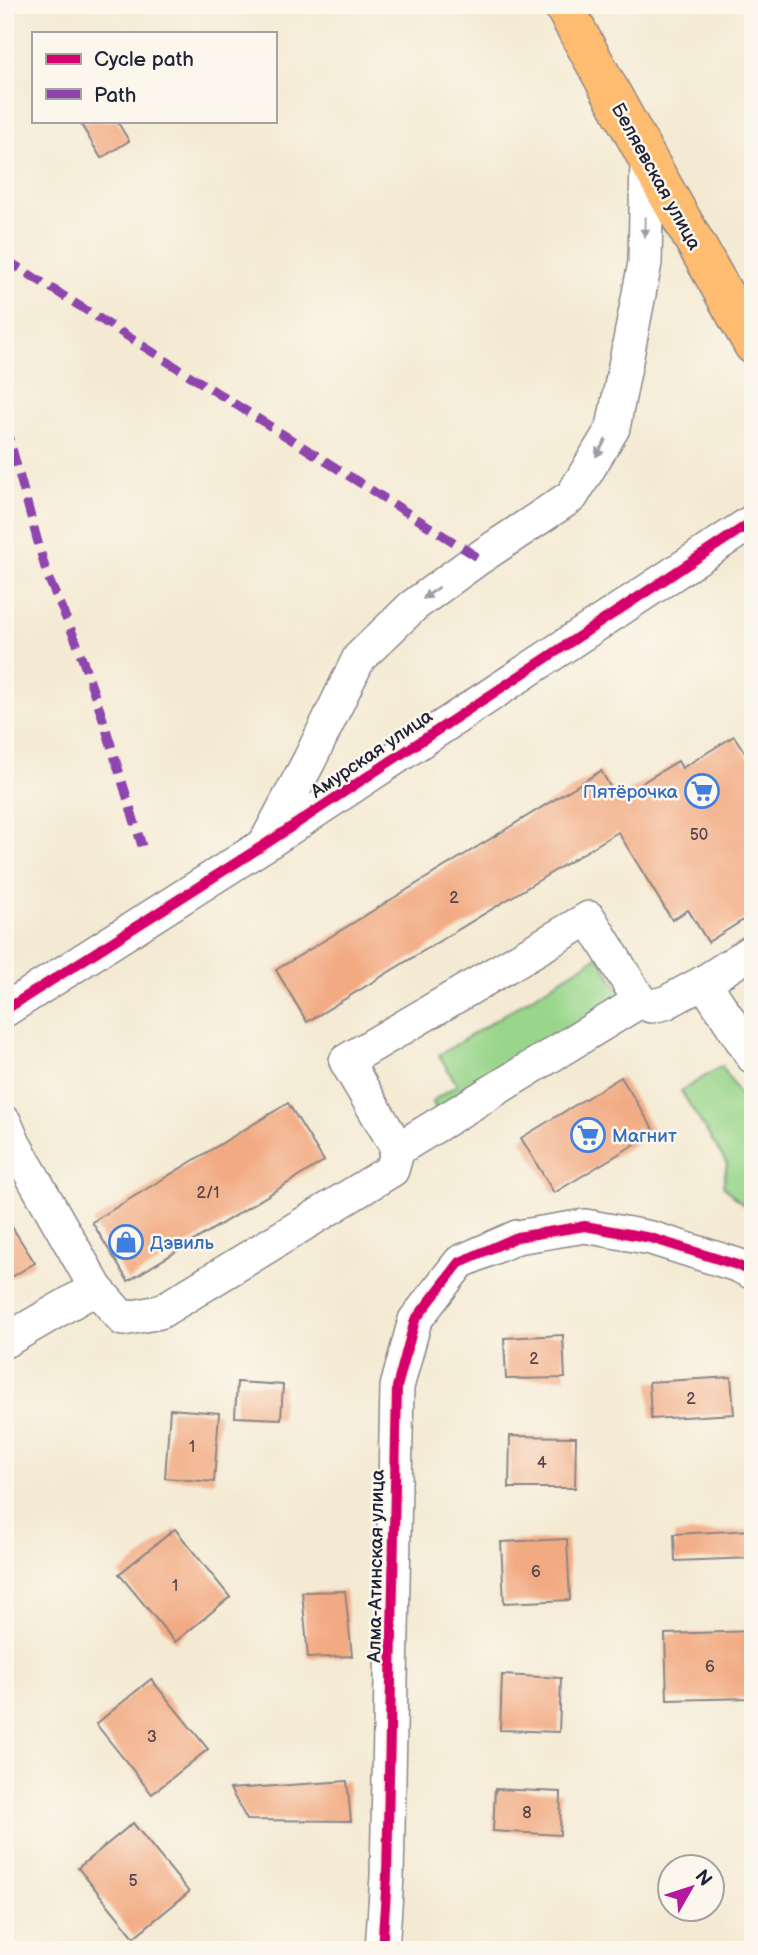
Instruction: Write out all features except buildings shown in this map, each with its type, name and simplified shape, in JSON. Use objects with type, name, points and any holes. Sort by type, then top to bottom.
[{"type":"main road","name":"Беляевская улица","points":[[563,5],[753,345]]},
{"type":"street","points":[[264,845],[359,658],[413,606],[572,496],[613,428],[645,263],[647,158]]},
{"type":"street","name":"Амурская улица","points":[[5,1010],[264,845],[753,520]]},
{"type":"street","points":[[398,1149],[346,1061],[589,918],[640,1001],[651,1006],[665,1003],[704,982],[753,951]]},
{"type":"street","points":[[704,982],[753,1057]]},
{"type":"street","points":[[5,1124],[96,1289],[123,1319],[160,1312],[392,1170],[398,1149],[640,1001]]},
{"type":"street","name":"Алма-Атинская улица","points":[[382,1950],[387,1877],[397,1387],[415,1320],[460,1262],[517,1237],[585,1226],[651,1238],[737,1265],[753,1273]]},
{"type":"street","points":[[5,1341],[96,1289]]},
{"type":"green space","points":[[598,956],[624,997],[439,1113],[432,1101],[457,1085],[439,1055]]},
{"type":"green space","points":[[722,1066],[753,1117],[753,1214],[723,1186],[727,1164],[681,1091]]},
{"type":"marked path","points":[[5,259],[479,558]]},
{"type":"marked path","points":[[5,423],[47,575],[76,641],[142,846]]},
{"type":"cycle path","points":[[5,1010],[264,845],[753,521]]},
{"type":"cycle path","points":[[382,1950],[387,1877],[397,1387],[415,1320],[460,1262],[517,1237],[585,1226],[651,1238],[737,1265],[753,1273]]},
{"type":"place","name":"Пятёрочка","points":[[702,791]]},
{"type":"place","name":"Магнит","points":[[588,1135]]},
{"type":"place","name":"Дэвиль","points":[[126,1242]]}]
